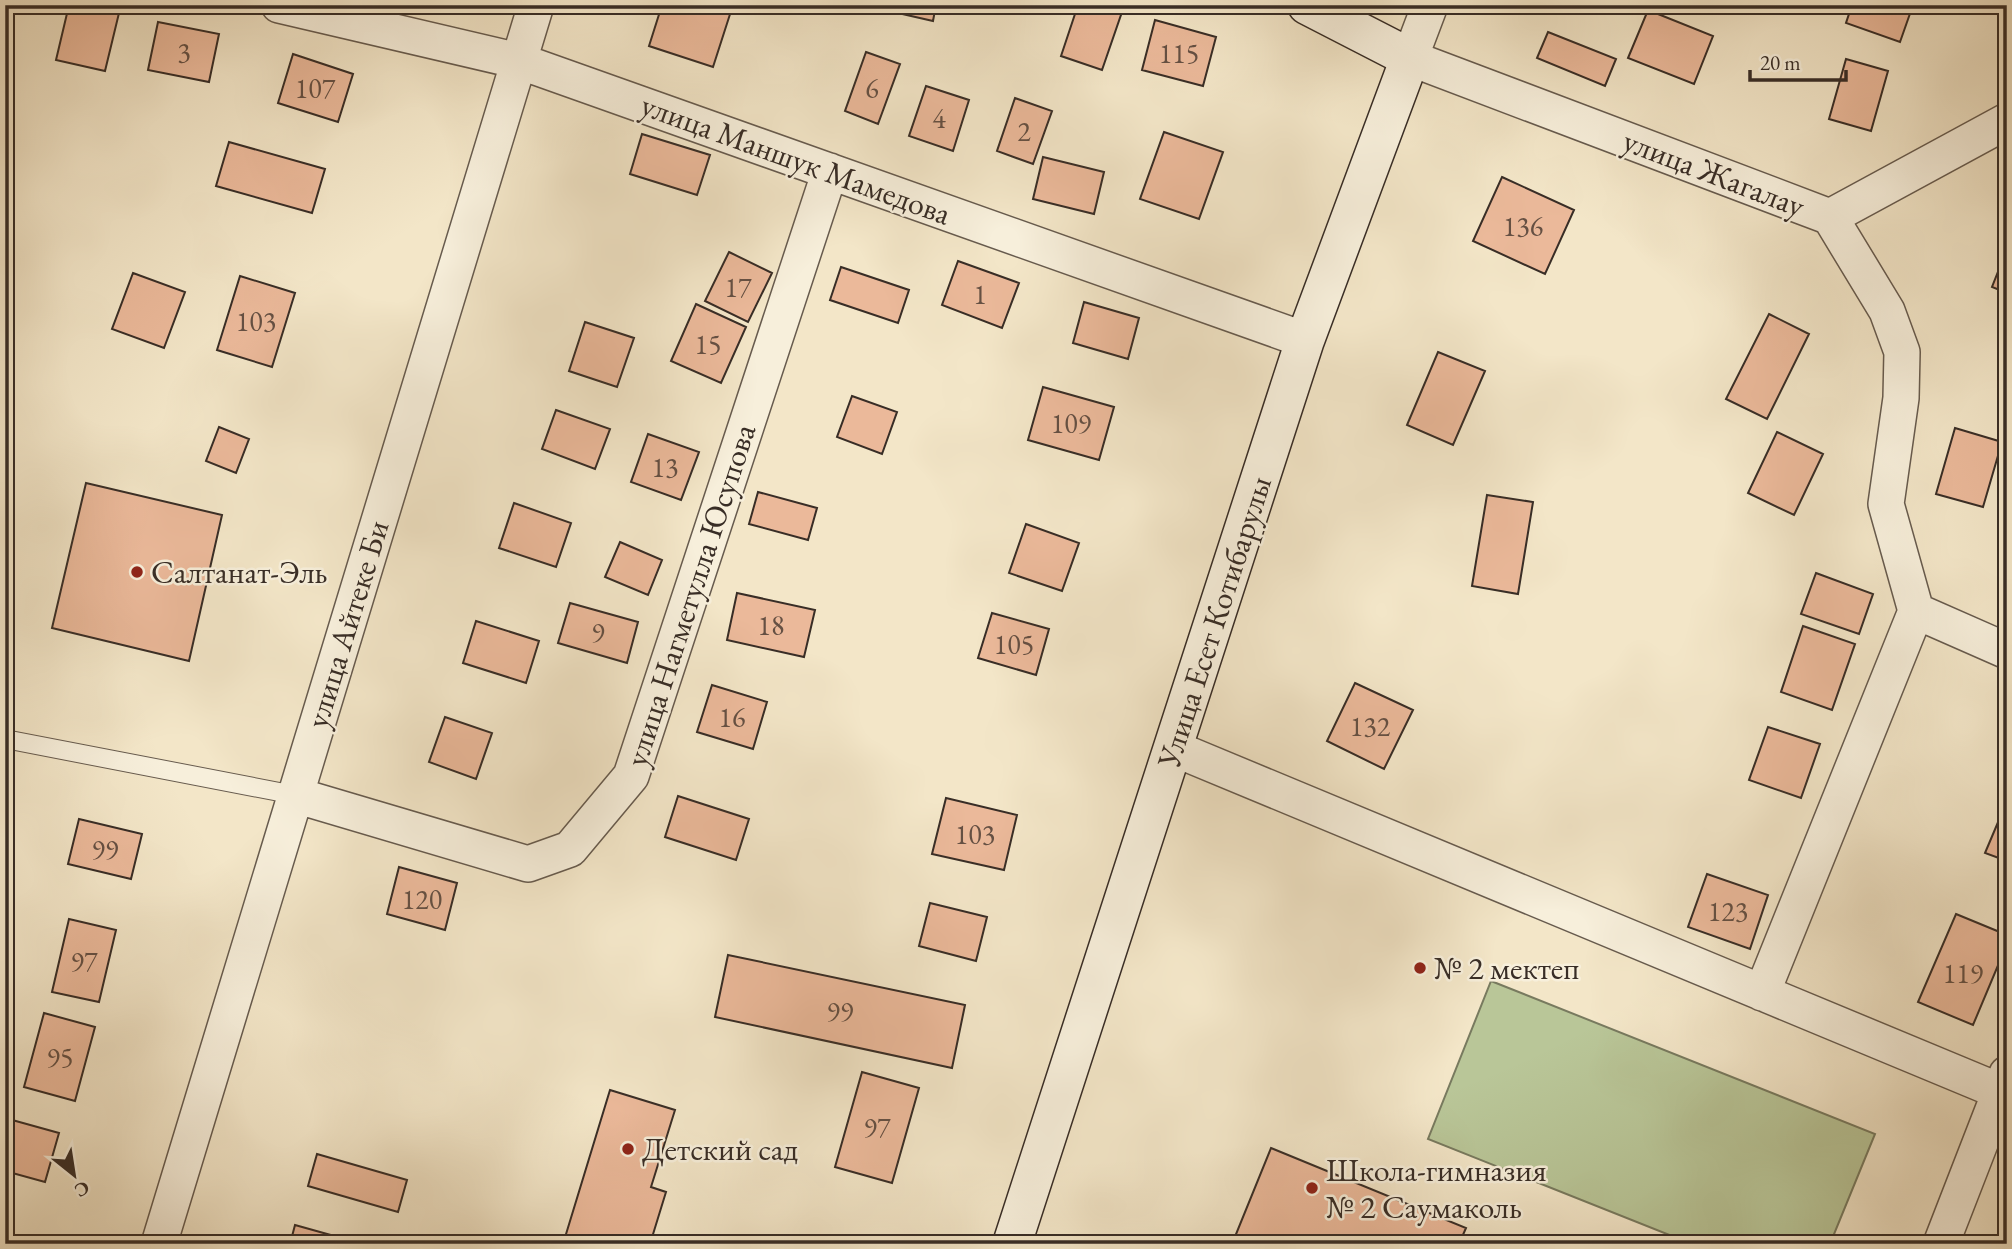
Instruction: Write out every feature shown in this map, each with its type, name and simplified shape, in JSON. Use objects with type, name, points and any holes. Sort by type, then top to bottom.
[{"type":"main road","points":[[1307,5],[1410,58]]},
{"type":"main road","name":"Улица Есет Котибарулы","points":[[1013,1244],[1305,340],[1410,58]]},
{"type":"street","name":"улица Маншук Мамедова","points":[[279,5],[519,61],[1305,340]]},
{"type":"street","name":"улица Айтеке Би","points":[[159,1244],[536,5]]},
{"type":"street","name":"Улица Есет Котибарулы","points":[[1410,58],[1430,5]]},
{"type":"street","name":"улица Жагалау","points":[[1410,58],[1830,217],[2007,121]]},
{"type":"street","name":"улица Нагметулла Юсупова","points":[[295,794],[528,864],[570,849],[631,776],[830,171]]},
{"type":"street","points":[[1762,993],[1916,611],[1886,504],[1901,398],[1902,352],[1887,311],[1830,217]]},
{"type":"street","points":[[1916,611],[2007,651]]},
{"type":"street","points":[[1173,748],[1762,993],[2003,1082],[1941,1244]]},
{"type":"lane","points":[[5,739],[295,794]]},
{"type":"green space","points":[[1491,981],[1875,1134],[1830,1244],[1692,1244],[1428,1139]]},
{"type":"building","points":[[69,5],[90,5],[119,13],[105,71],[56,60]]},
{"type":"building","points":[[662,5],[722,5],[732,8],[713,67],[649,46]]},
{"type":"building","points":[[890,5],[936,5],[933,21],[889,11]]},
{"type":"building","points":[[1078,5],[1113,5],[1123,9],[1102,70],[1061,56]]},
{"type":"building","points":[[1852,5],[1913,5],[1900,42],[1846,23]]},
{"type":"building","points":[[1648,10],[1713,36],[1694,84],[1628,58]]},
{"type":"building","points":[[1155,20],[1216,37],[1203,86],[1142,70]]},
{"type":"building","points":[[158,22],[219,34],[209,82],[148,70]]},
{"type":"building","points":[[1548,32],[1616,59],[1605,86],[1537,58]]},
{"type":"building","points":[[866,52],[900,64],[878,124],[845,111]]},
{"type":"building","points":[[293,54],[353,74],[338,122],[278,103]]},
{"type":"building","points":[[1846,59],[1888,71],[1871,131],[1829,119]]},
{"type":"building","points":[[926,86],[969,100],[953,151],[909,136]]},
{"type":"building","points":[[1015,98],[1052,111],[1033,164],[997,151]]},
{"type":"building","points":[[1164,132],[1223,152],[1199,219],[1140,199]]},
{"type":"building","points":[[642,134],[710,155],[697,195],[630,174]]},
{"type":"building","points":[[229,142],[325,169],[312,213],[216,186]]},
{"type":"building","points":[[1043,157],[1104,172],[1094,214],[1033,199]]},
{"type":"building","points":[[1502,177],[1574,210],[1545,274],[1473,241]]},
{"type":"building","points":[[2007,249],[2007,293],[1992,287]]},
{"type":"building","points":[[729,252],[772,273],[748,322],[705,301]]},
{"type":"building","points":[[958,261],[1019,283],[1002,328],[942,305]]},
{"type":"building","points":[[841,267],[909,290],[898,323],[830,300]]},
{"type":"building","points":[[133,273],[185,292],[164,348],[112,329]]},
{"type":"building","points":[[240,276],[295,293],[272,367],[217,350]]},
{"type":"building","points":[[1084,302],[1139,318],[1128,359],[1073,343]]},
{"type":"building","points":[[696,304],[746,327],[721,383],[671,361]]},
{"type":"building","points":[[1769,314],[1809,334],[1767,419],[1726,399]]},
{"type":"building","points":[[585,322],[634,338],[617,387],[569,371]]},
{"type":"building","points":[[1438,352],[1485,371],[1453,445],[1407,425]]},
{"type":"building","points":[[1043,387],[1114,407],[1099,460],[1028,440]]},
{"type":"building","points":[[852,396],[897,412],[882,454],[837,437]]},
{"type":"building","points":[[556,410],[610,429],[595,469],[542,449]]},
{"type":"building","points":[[219,427],[249,439],[236,473],[206,461]]},
{"type":"building","points":[[1955,428],[2002,442],[1983,507],[1936,494]]},
{"type":"building","points":[[1777,432],[1823,454],[1794,515],[1748,493]]},
{"type":"building","points":[[648,434],[699,452],[681,500],[631,482]]},
{"type":"building","name":"Салтанат-Эль","points":[[86,483],[222,515],[189,661],[52,628]]},
{"type":"building","points":[[758,492],[817,508],[808,540],[749,524]]},
{"type":"building","points":[[1487,495],[1533,502],[1518,594],[1472,586]]},
{"type":"building","points":[[514,503],[571,523],[556,567],[499,548]]},
{"type":"building","points":[[1026,524],[1079,543],[1062,591],[1009,573]]},
{"type":"building","points":[[620,542],[662,560],[648,595],[605,577]]},
{"type":"building","points":[[1816,573],[1873,594],[1859,634],[1801,614]]},
{"type":"building","points":[[737,593],[815,610],[804,657],[727,640]]},
{"type":"building","points":[[570,603],[638,622],[627,663],[558,643]]},
{"type":"building","points":[[992,613],[1049,629],[1036,675],[978,658]]},
{"type":"building","points":[[476,621],[539,641],[526,683],[463,663]]},
{"type":"building","points":[[1803,626],[1855,644],[1832,710],[1781,692]]},
{"type":"building","points":[[1355,683],[1413,710],[1384,769],[1327,741]]},
{"type":"building","points":[[712,685],[767,702],[753,749],[697,732]]},
{"type":"building","points":[[445,717],[492,733],[476,779],[429,762]]},
{"type":"building","points":[[1768,727],[1820,744],[1801,798],[1749,780]]},
{"type":"building","points":[[678,796],[749,819],[736,860],[665,837]]},
{"type":"building","points":[[946,798],[1017,815],[1004,870],[932,854]]},
{"type":"building","points":[[2007,801],[2007,861],[1985,853]]},
{"type":"building","points":[[79,819],[142,834],[131,879],[68,864]]},
{"type":"building","points":[[399,867],[457,883],[445,930],[387,914]]},
{"type":"building","points":[[1707,874],[1768,895],[1750,949],[1688,927]]},
{"type":"building","points":[[930,903],[987,917],[976,961],[919,946]]},
{"type":"building","points":[[1956,914],[2007,935],[2007,944],[1973,1025],[1918,1002]]},
{"type":"building","points":[[69,919],[116,930],[99,1002],[52,992]]},
{"type":"building","points":[[728,955],[965,1005],[952,1068],[715,1017]]},
{"type":"building","points":[[44,1013],[95,1027],[75,1101],[24,1087]]},
{"type":"building","points":[[862,1072],[919,1088],[892,1183],[835,1167]]},
{"type":"building","name":"Детский сад","points":[[610,1090],[675,1110],[651,1187],[666,1192],[650,1244],[563,1244]]},
{"type":"building","points":[[5,1118],[59,1133],[45,1182],[5,1171]]},
{"type":"building","name":"Школа-гимназия № 2 Саумаколь","points":[[1271,1148],[1466,1228],[1459,1244],[1232,1244]]},
{"type":"building","points":[[317,1154],[407,1180],[398,1212],[308,1186]]},
{"type":"building","points":[[295,1225],[363,1244],[290,1244]]},
{"type":"place","name":"Салтанат-Эль","points":[[137,572]]},
{"type":"place","name":"№ 2 мектеп","points":[[1420,968]]},
{"type":"place","name":"Детский сад","points":[[628,1149]]},
{"type":"place","name":"Школа-гимназия № 2 Саумаколь","points":[[1312,1188]]}]
